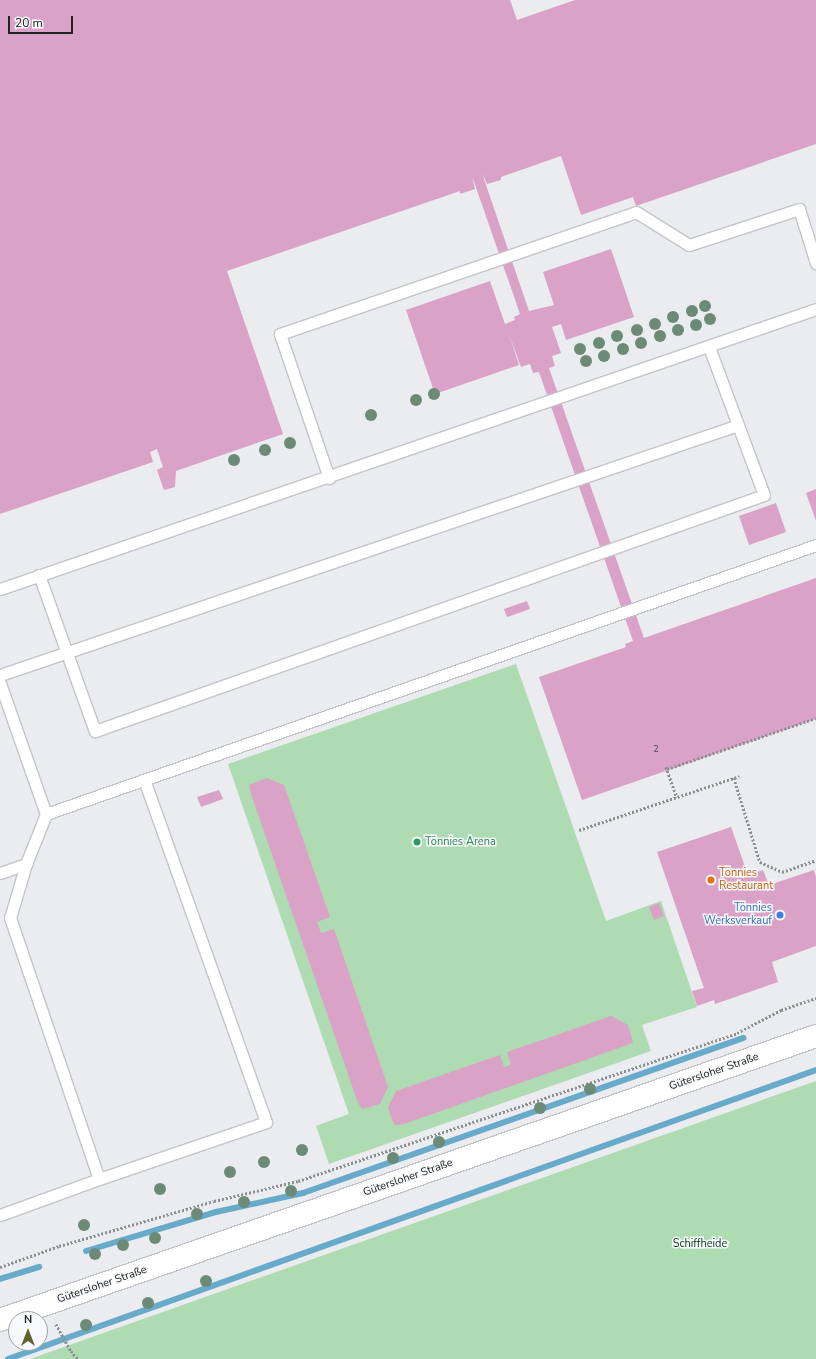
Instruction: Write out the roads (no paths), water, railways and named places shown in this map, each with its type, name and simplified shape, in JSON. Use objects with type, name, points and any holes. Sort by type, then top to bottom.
[{"type":"main road","name":"Gütersloher Straße","points":[[0,1320],[816,1036]]},
{"type":"lane","points":[[329,478],[280,334],[636,212],[689,245],[799,209],[816,263]]},
{"type":"lane","points":[[0,589],[329,478],[816,309]]},
{"type":"lane","points":[[39,575],[95,731],[764,495],[709,347]]},
{"type":"lane","points":[[0,675],[738,425]]},
{"type":"lane","points":[[46,814],[816,545]]},
{"type":"lane","points":[[0,683],[46,814],[26,864],[10,918],[99,1179]]},
{"type":"lane","points":[[0,1215],[99,1179],[266,1122],[144,780]]},
{"type":"lane","points":[[0,873],[26,864]]},
{"type":"waterway","points":[[86,1251],[216,1212],[303,1193],[744,1038]]},
{"type":"waterway","points":[[8,1359],[816,1070]]},
{"type":"waterway","points":[[0,1279],[39,1267]]},
{"type":"place","name":"Tönnies Arena","points":[[417,842]]},
{"type":"place","name":"Tönnies Restaurant","points":[[711,880]]},
{"type":"place","name":"Tönnies Werksverkauf","points":[[780,915]]},
{"type":"park label","name":"Schiffheide","points":[[700,1244]]}]
